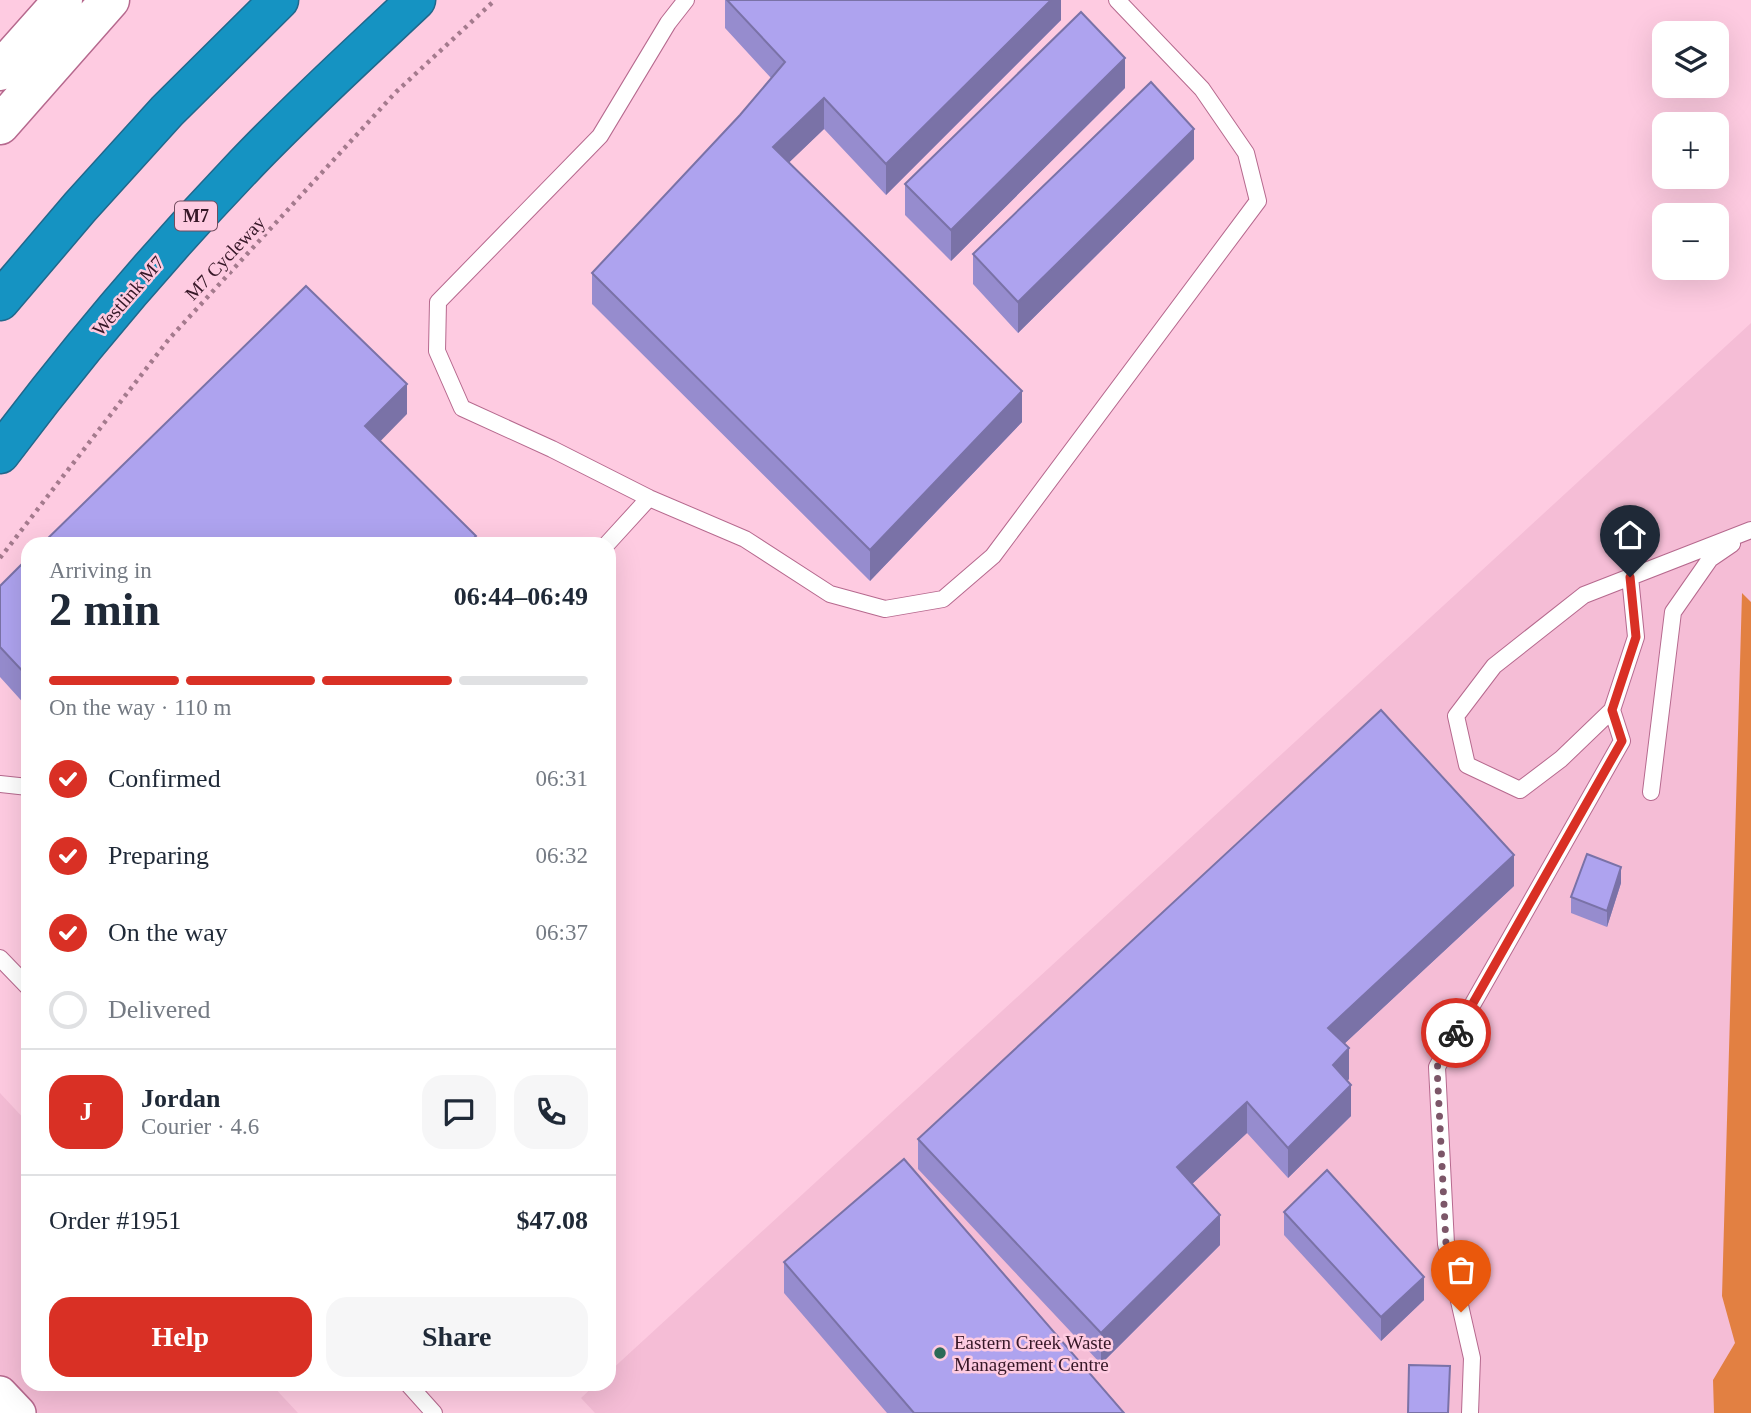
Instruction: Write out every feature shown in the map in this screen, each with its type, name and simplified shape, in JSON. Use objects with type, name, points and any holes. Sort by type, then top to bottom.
[{"type":"highway","points":[[0,301],[167,111],[279,0]]},
{"type":"highway","name":"Westlink M7","points":[[0,454],[96,332],[206,206],[295,114],[416,0]]},
{"type":"main road","points":[[0,71],[63,0]]},
{"type":"main road","points":[[0,125],[110,0]]},
{"type":"street","points":[[0,1393],[19,1413]]},
{"type":"lane","points":[[686,0],[668,23],[600,136],[438,302],[437,351],[462,408],[649,498],[745,539],[830,594],[886,609],[943,599],[993,556],[1258,201],[1246,153],[1202,89],[1117,0]]},
{"type":"lane","points":[[613,537],[649,498]]},
{"type":"lane","points":[[1630,577],[1636,637],[1612,710],[1561,759],[1520,790],[1466,765],[1456,716],[1494,666],[1584,595],[1630,577],[1751,531]]},
{"type":"lane","points":[[1651,792],[1672,612],[1710,559],[1751,531]]},
{"type":"lane","points":[[1470,1413],[1472,1358],[1446,1244],[1437,1067],[1622,741],[1612,710]]},
{"type":"lane","points":[[0,785],[21,786]]},
{"type":"lane","points":[[0,958],[21,980]]},
{"type":"lane","points":[[414,1391],[434,1413]]},
{"type":"path","name":"M7 Cycleway","points":[[0,558],[169,340],[396,92],[495,0]]},
{"type":"shaded area","points":[[1751,323],[1751,1413],[595,1413],[581,1398],[588,1391],[616,1391],[616,1366]]},
{"type":"shaded area","points":[[1742,593],[1751,602],[1751,1413],[1714,1413],[1713,1380],[1735,1343],[1722,1296]]},
{"type":"shaded area","points":[[0,1093],[21,1116],[21,1391],[278,1391],[298,1413],[0,1413]]},
{"type":"building","points":[[727,0],[1051,0],[886,164],[824,98],[773,147],[1022,391],[870,550],[592,273],[740,115],[785,62]]},
{"type":"building","points":[[1081,12],[1125,58],[951,230],[905,184]]},
{"type":"building","points":[[1151,82],[1194,129],[1018,302],[973,254]]},
{"type":"building","points":[[306,286],[407,384],[365,426],[476,536],[475,537],[49,537]]},
{"type":"building","points":[[21,565],[21,670],[0,647],[0,586]]},
{"type":"building","points":[[1381,710],[1514,855],[1328,1028],[1349,1048],[1333,1065],[1351,1085],[1288,1148],[1247,1102],[1177,1167],[1220,1215],[1101,1333],[918,1139]]},
{"type":"building","points":[[1587,854],[1621,867],[1607,911],[1571,897]]},
{"type":"building","name":"Eastern Creek Waste Management Centre","points":[[904,1159],[1124,1413],[914,1413],[784,1262]]},
{"type":"building","points":[[1327,1170],[1424,1277],[1381,1317],[1284,1212]]},
{"type":"building","points":[[1409,1365],[1450,1366],[1448,1413],[1408,1413]]},
{"type":"way so far","points":[[1456,1033],[1437,1067],[1446,1244],[1461,1312]]},
{"type":"place","name":"Eastern Creek Waste Management Centre","points":[[940,1353]]},
{"type":"route","points":[[1456,1033],[1622,741],[1612,710],[1636,637],[1630,577]]}]
